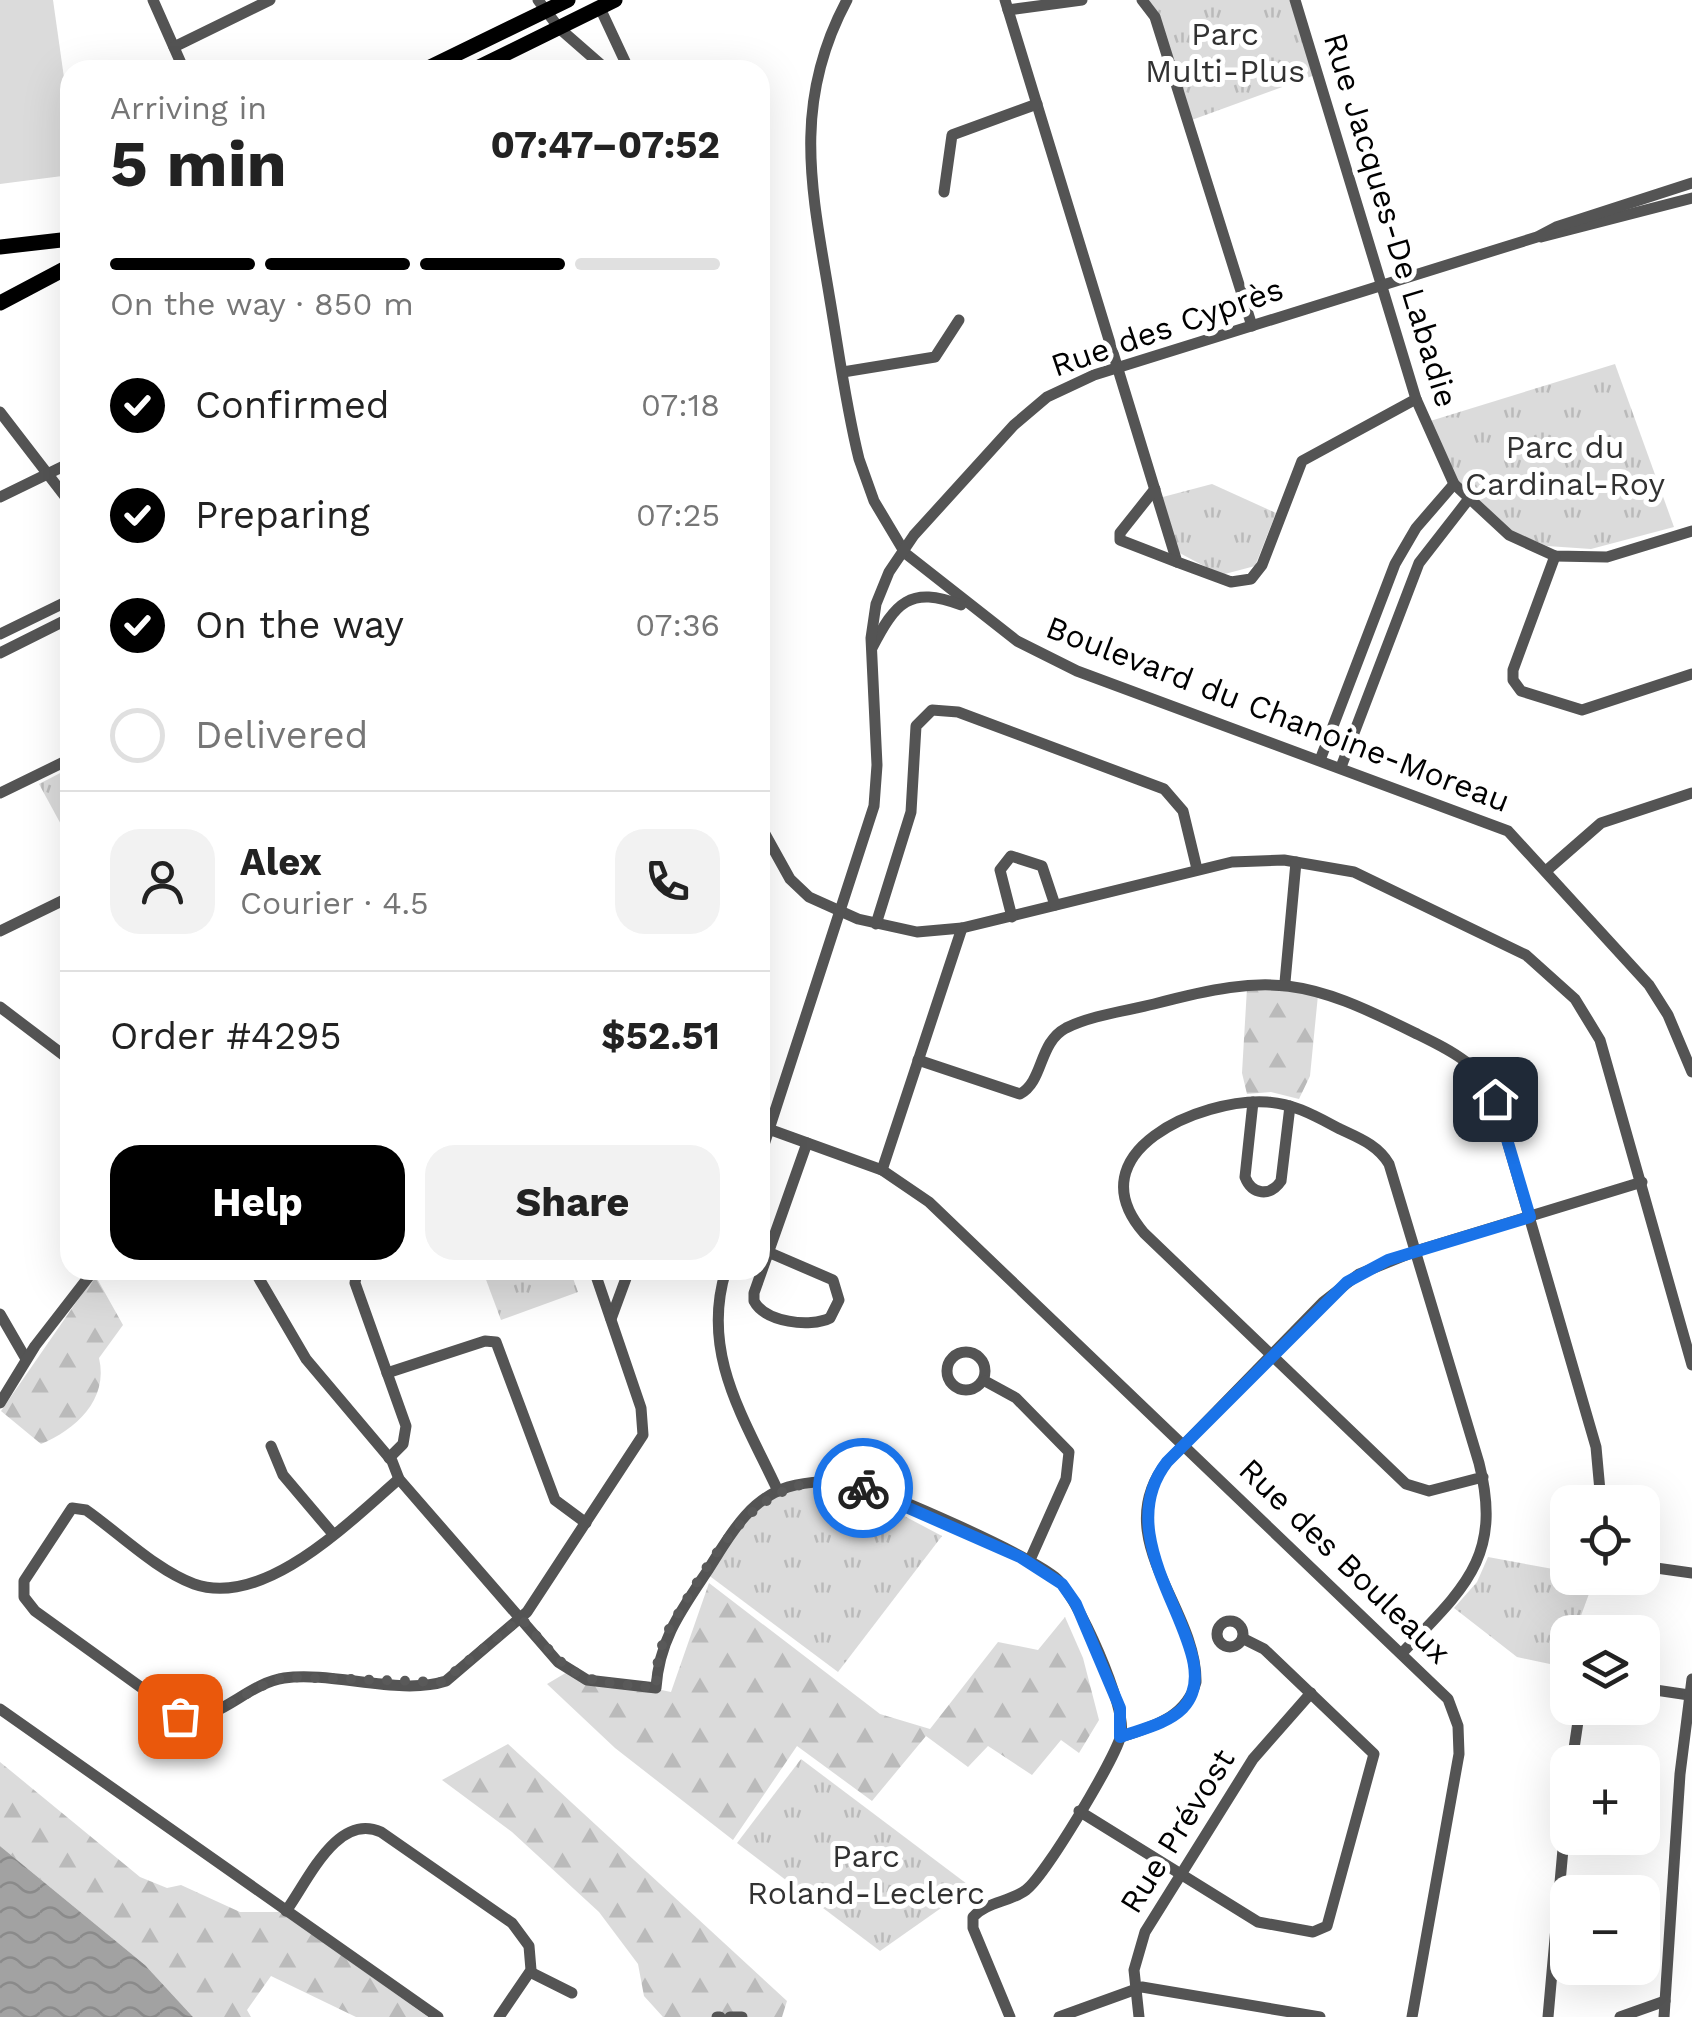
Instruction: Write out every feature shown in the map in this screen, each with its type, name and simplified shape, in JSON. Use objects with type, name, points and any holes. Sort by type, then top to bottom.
[{"type":"main road","points":[[442,60],[541,6],[568,0]]},
{"type":"main road","points":[[493,60],[607,4]]},
{"type":"main road","points":[[0,247],[60,241]]},
{"type":"main road","points":[[0,303],[60,271]]},
{"type":"street","points":[[153,0],[180,60]]},
{"type":"street","points":[[174,47],[270,0]]},
{"type":"street","points":[[847,0],[818,74],[808,143],[809,175],[862,472],[902,550],[974,611]]},
{"type":"street","points":[[1082,0],[1007,5],[1177,562]]},
{"type":"street","points":[[1142,0],[1155,16],[1252,326]]},
{"type":"street","name":"Rue Jacques-De Labadie","points":[[1295,0],[1416,398],[1454,484],[1518,541],[1555,556],[1606,557],[1692,531]]},
{"type":"street","points":[[607,4],[625,60]]},
{"type":"street","points":[[541,6],[596,60]]},
{"type":"street","points":[[944,192],[952,135],[1037,104]]},
{"type":"street","name":"Rue des Cyprès","points":[[770,1111],[868,832],[876,794],[870,652],[878,597],[902,550],[1032,409],[1068,386],[1118,367],[1537,237],[1556,226],[1692,183]]},
{"type":"street","name":"Rue des Cyprès","points":[[1537,237],[1560,236],[1692,198]]},
{"type":"street","points":[[843,372],[935,357],[958,320]]},
{"type":"street","points":[[1155,489],[1119,538],[1236,583],[1251,579],[1262,565],[1302,461],[1416,398]]},
{"type":"street","points":[[1,414],[60,491]]},
{"type":"street","points":[[0,497],[60,468]]},
{"type":"street","points":[[1320,760],[1409,538],[1454,484]]},
{"type":"street","points":[[1341,768],[1424,554],[1468,500]]},
{"type":"street","points":[[1555,556],[1514,670],[1514,680],[1521,690],[1582,710],[1692,674]]},
{"type":"street","points":[[870,652],[889,616],[909,600],[934,596],[974,611]]},
{"type":"street","points":[[0,634],[60,605]]},
{"type":"street","name":"Boulevard du Chanoine-Moreau","points":[[974,611],[1010,637],[1066,666],[1503,827],[1654,991],[1692,1071]]},
{"type":"street","points":[[0,653],[60,623]]},
{"type":"street","points":[[1365,641],[1386,649]]},
{"type":"street","points":[[876,924],[911,812],[914,731],[922,716],[937,709],[958,712],[1164,789],[1183,812],[1197,869]]},
{"type":"street","points":[[0,793],[60,764]]},
{"type":"street","points":[[1546,870],[1601,823],[1692,792]]},
{"type":"street","points":[[770,855],[798,888],[839,912],[917,932],[962,928],[1012,917],[1197,869],[1249,861],[1296,862],[1354,872],[1395,888],[1512,947],[1557,980],[1600,1040],[1692,1365]]},
{"type":"street","points":[[1012,917],[1000,870],[1011,856],[1042,866],[1055,904]]},
{"type":"street","points":[[1285,982],[1296,862]]},
{"type":"street","points":[[0,931],[60,902]]},
{"type":"street","points":[[882,1170],[962,928]]},
{"type":"street","points":[[918,1060],[1020,1094],[1029,1088],[1048,1043],[1072,1026],[1222,986],[1285,982],[1348,1000],[1454,1052],[1475,1068],[1495,1099],[1596,1447],[1600,1485]]},
{"type":"street","points":[[0,1007],[60,1052]]},
{"type":"street","points":[[1253,1102],[1245,1177],[1250,1188],[1262,1193],[1273,1190],[1281,1181],[1290,1106]]},
{"type":"street","points":[[1403,1652],[1453,1600],[1478,1564],[1488,1523],[1482,1477],[1389,1164],[1381,1153],[1290,1106],[1253,1102],[1172,1123],[1152,1133],[1130,1164],[1126,1197],[1131,1215],[1144,1234],[1412,1488],[1435,1490],[1482,1477]]},
{"type":"street","name":"Rue des Bouleaux","points":[[770,1130],[882,1170],[946,1216],[1448,1699],[1460,1736],[1412,2017]]},
{"type":"street","points":[[770,1246],[807,1142]]},
{"type":"street","points":[[1120,1737],[1171,1718],[1188,1701],[1196,1682],[1145,1522],[1152,1486],[1184,1445],[1347,1282],[1380,1262],[1642,1182]]},
{"type":"street","points":[[758,1280],[754,1293],[758,1308],[797,1321],[830,1318],[839,1300],[833,1280],[770,1253]]},
{"type":"street","points":[[0,1402],[26,1359],[86,1280]]},
{"type":"street","points":[[260,1280],[306,1359],[388,1458],[399,1478],[571,1673],[598,1682],[656,1688],[658,1657],[675,1620],[742,1518],[778,1492],[806,1484],[854,1485],[1029,1562],[1056,1578],[1076,1604],[1120,1708],[1120,1737],[1029,1888],[973,1917],[973,1928],[1010,2017]]},
{"type":"street","points":[[356,1280],[406,1433],[403,1444],[388,1458]]},
{"type":"street","points":[[399,1478],[333,1534],[272,1575],[219,1588],[182,1578],[76,1507],[64,1513],[22,1592],[35,1611],[173,1712],[191,1719],[266,1682],[286,1677],[442,1682],[521,1618],[643,1435],[641,1408],[597,1280]]},
{"type":"street","points":[[611,1319],[625,1280]]},
{"type":"street","points":[[724,1280],[716,1317],[719,1359],[778,1492]]},
{"type":"street","points":[[0,1314],[26,1359]]},
{"type":"street","points":[[387,1374],[488,1340],[496,1342],[555,1500],[586,1523]]},
{"type":"street","points":[[985,1381],[1016,1398],[1069,1452],[1066,1479],[1029,1562]]},
{"type":"street","points":[[271,1446],[283,1475],[333,1534]]},
{"type":"street","points":[[1660,1569],[1692,1574]]},
{"type":"street","points":[[1078,1811],[1262,1924],[1313,1932],[1329,1923],[1374,1758],[1365,1743],[1311,1692],[1262,1648],[1244,1638]]},
{"type":"street","points":[[1664,2017],[1692,1678]]},
{"type":"street","points":[[1660,1691],[1690,1695]]},
{"type":"street","name":"Rue Prévost","points":[[1138,2017],[1134,1967],[1141,1942],[1258,1752],[1311,1692]]},
{"type":"street","points":[[0,1709],[438,2017]]},
{"type":"street","points":[[286,1911],[340,1836],[350,1829],[370,1828],[512,1923],[529,1946],[530,1972],[499,2017]]},
{"type":"street","points":[[1548,2017],[1562,1855]]},
{"type":"street","points":[[530,1972],[572,1992]]},
{"type":"street","points":[[1059,2017],[1135,1987],[1320,2017]]},
{"type":"street","points":[[1620,2017],[1665,2001]]},
{"type":"street","points":[[730,2017],[742,2017]]},
{"type":"green space","points":[[0,0],[53,0],[62,60],[60,176],[0,184]]},
{"type":"green space","name":"Parc Multi-Plus","points":[[1140,0],[1294,0],[1315,75],[1189,121],[1157,16]]},
{"type":"green space","name":"Parc du Cardinal-Roy","points":[[1615,364],[1674,527],[1591,549],[1547,546],[1513,532],[1462,494],[1427,422]]},
{"type":"green space","points":[[1212,484],[1276,513],[1255,566],[1221,575],[1172,549],[1159,498]]},
{"type":"green space","points":[[60,773],[60,823],[39,784]]},
{"type":"green space","points":[[1247,988],[1318,995],[1310,1076],[1299,1099],[1271,1092],[1247,1094],[1242,1073]]},
{"type":"green space","points":[[92,1280],[98,1280],[123,1325],[99,1358],[99,1387],[86,1412],[66,1431],[41,1444],[1,1411]]},
{"type":"green space","points":[[486,1280],[574,1280],[578,1292],[501,1320]]},
{"type":"green space","points":[[840,1482],[942,1536],[838,1672],[707,1574],[736,1528],[779,1486]]},
{"type":"green space","points":[[1488,1557],[1550,1568],[1550,1595],[1589,1595],[1581,1615],[1550,1615],[1550,1664],[1517,1657],[1454,1608],[1477,1582]]},
{"type":"green space","points":[[709,1583],[880,1714],[930,1729],[998,1642],[1038,1650],[1065,1617],[1083,1658],[1099,1720],[1079,1753],[1061,1740],[1032,1775],[988,1746],[968,1767],[926,1736],[872,1801],[797,1746],[733,1840],[615,1748],[547,1684],[569,1671],[671,1692]]},
{"type":"green space","points":[[508,1744],[787,2001],[782,2017],[663,2017],[644,1996],[638,1964],[599,1912],[512,1832],[442,1780]]},
{"type":"green space","name":"Parc Roland-Leclerc","points":[[801,1759],[971,1887],[880,1951],[737,1843]]},
{"type":"green space","points":[[0,1762],[140,1877],[167,1888],[181,1885],[240,1912],[281,1912],[428,2017],[356,2017],[271,1976],[247,2010],[251,2017],[193,2017],[145,1965],[0,1846]]},
{"type":"water","points":[[0,1846],[145,1965],[193,2017],[0,2017]]},
{"type":"way so far","points":[[180,1716],[197,1718],[266,1682],[286,1677],[442,1682],[521,1618],[571,1673],[598,1682],[656,1688],[658,1657],[666,1634],[749,1510],[794,1486],[832,1483],[863,1488]]},
{"type":"route","points":[[863,1488],[1020,1557],[1056,1578],[1076,1604],[1120,1708],[1120,1737],[1171,1718],[1183,1708],[1195,1688],[1196,1670],[1146,1530],[1146,1504],[1157,1476],[1323,1302],[1347,1282],[1388,1260],[1530,1217],[1495,1099]]}]
